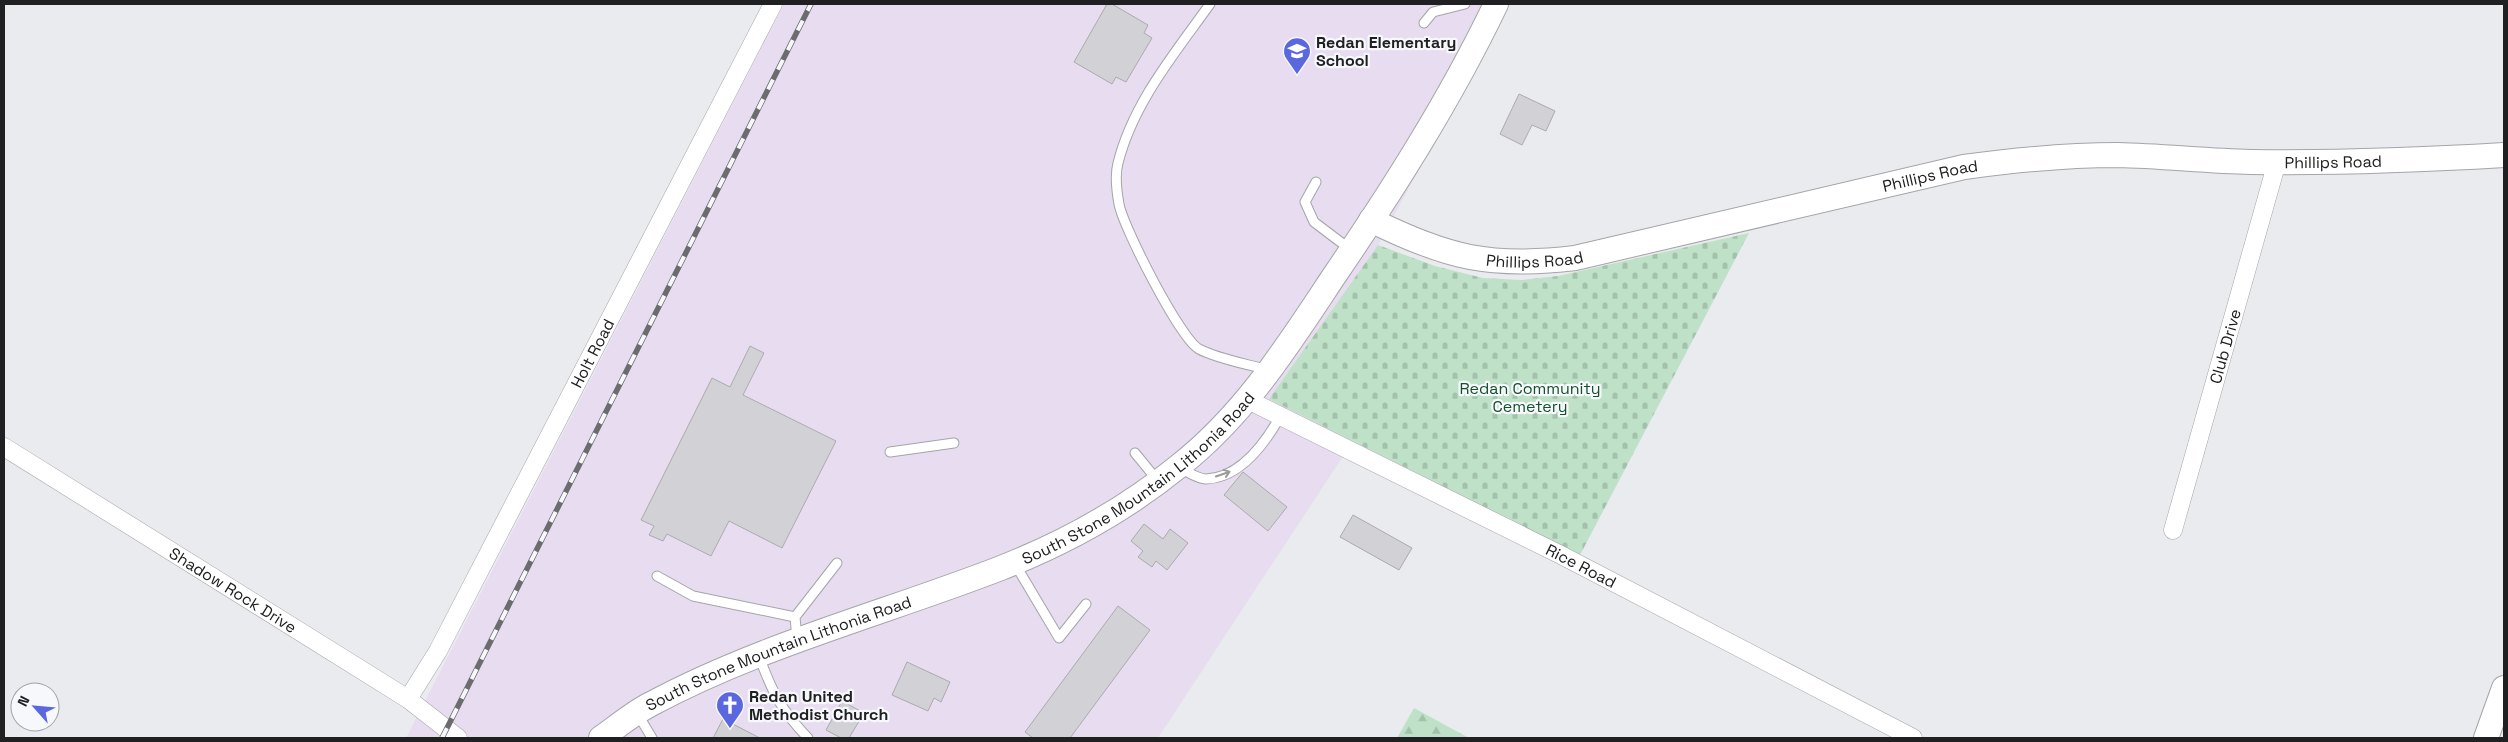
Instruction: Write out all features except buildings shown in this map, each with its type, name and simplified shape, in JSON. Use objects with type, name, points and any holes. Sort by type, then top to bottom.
[{"type":"main road","name":"South Stone Mountain Lithonia Road","points":[[601,738],[649,705],[759,656],[1014,562],[1097,524],[1178,467],[1248,400],[1270,371],[1372,220],[1441,109],[1496,4]]},
{"type":"main road","name":"Phillips Road","points":[[1372,220],[1410,240],[1452,255],[1490,261],[1535,263],[1576,258],[1964,167],[2011,160],[2062,156],[2121,155],[2182,160],[2277,162],[2504,155]]},
{"type":"main road","points":[[2486,738],[2504,688]]},
{"type":"street","name":"Holt Road","points":[[408,699],[438,651],[773,4]]},
{"type":"street","name":"Club Drive","points":[[2172,530],[2277,162]]},
{"type":"street","name":"Rice Road","points":[[1248,400],[1561,556],[1913,738]]},
{"type":"street","name":"Shadow Rock Drive","points":[[4,447],[408,699],[458,738]]},
{"type":"lane","points":[[1210,4],[1161,72],[1126,134],[1117,166],[1119,206],[1136,246],[1164,302],[1198,348],[1270,371]]},
{"type":"lane","points":[[1424,23],[1433,12],[1465,4]]},
{"type":"lane","points":[[1316,182],[1305,202],[1314,222],[1351,250]]},
{"type":"lane","points":[[1178,467],[1204,479],[1226,475],[1246,462],[1262,443],[1280,415]]},
{"type":"lane","points":[[890,452],[954,443]]},
{"type":"lane","points":[[1135,453],[1158,481]]},
{"type":"lane","points":[[1014,562],[1059,638],[1086,604]]},
{"type":"lane","points":[[798,642],[794,617],[837,563]]},
{"type":"lane","points":[[657,576],[694,596],[794,617]]},
{"type":"lane","points":[[759,656],[772,693],[789,719],[808,738]]},
{"type":"lane","points":[[637,713],[652,738]]},
{"type":"shaded area","points":[[784,4],[1509,4],[1378,245],[1269,399],[1353,441],[1158,738],[406,738]]},
{"type":"green space","name":"Redan Community Cemetery","points":[[1749,233],[1580,555],[1269,399],[1378,245],[1435,266],[1483,278],[1522,280],[1558,276]]},
{"type":"green space","points":[[1414,708],[1469,738],[1397,738]]},
{"type":"railway","points":[[442,738],[811,4]]},
{"type":"place","name":"Redan Elementary School","points":[[1297,75]]},
{"type":"place","name":"Redan United Methodist Church","points":[[730,729]]}]
